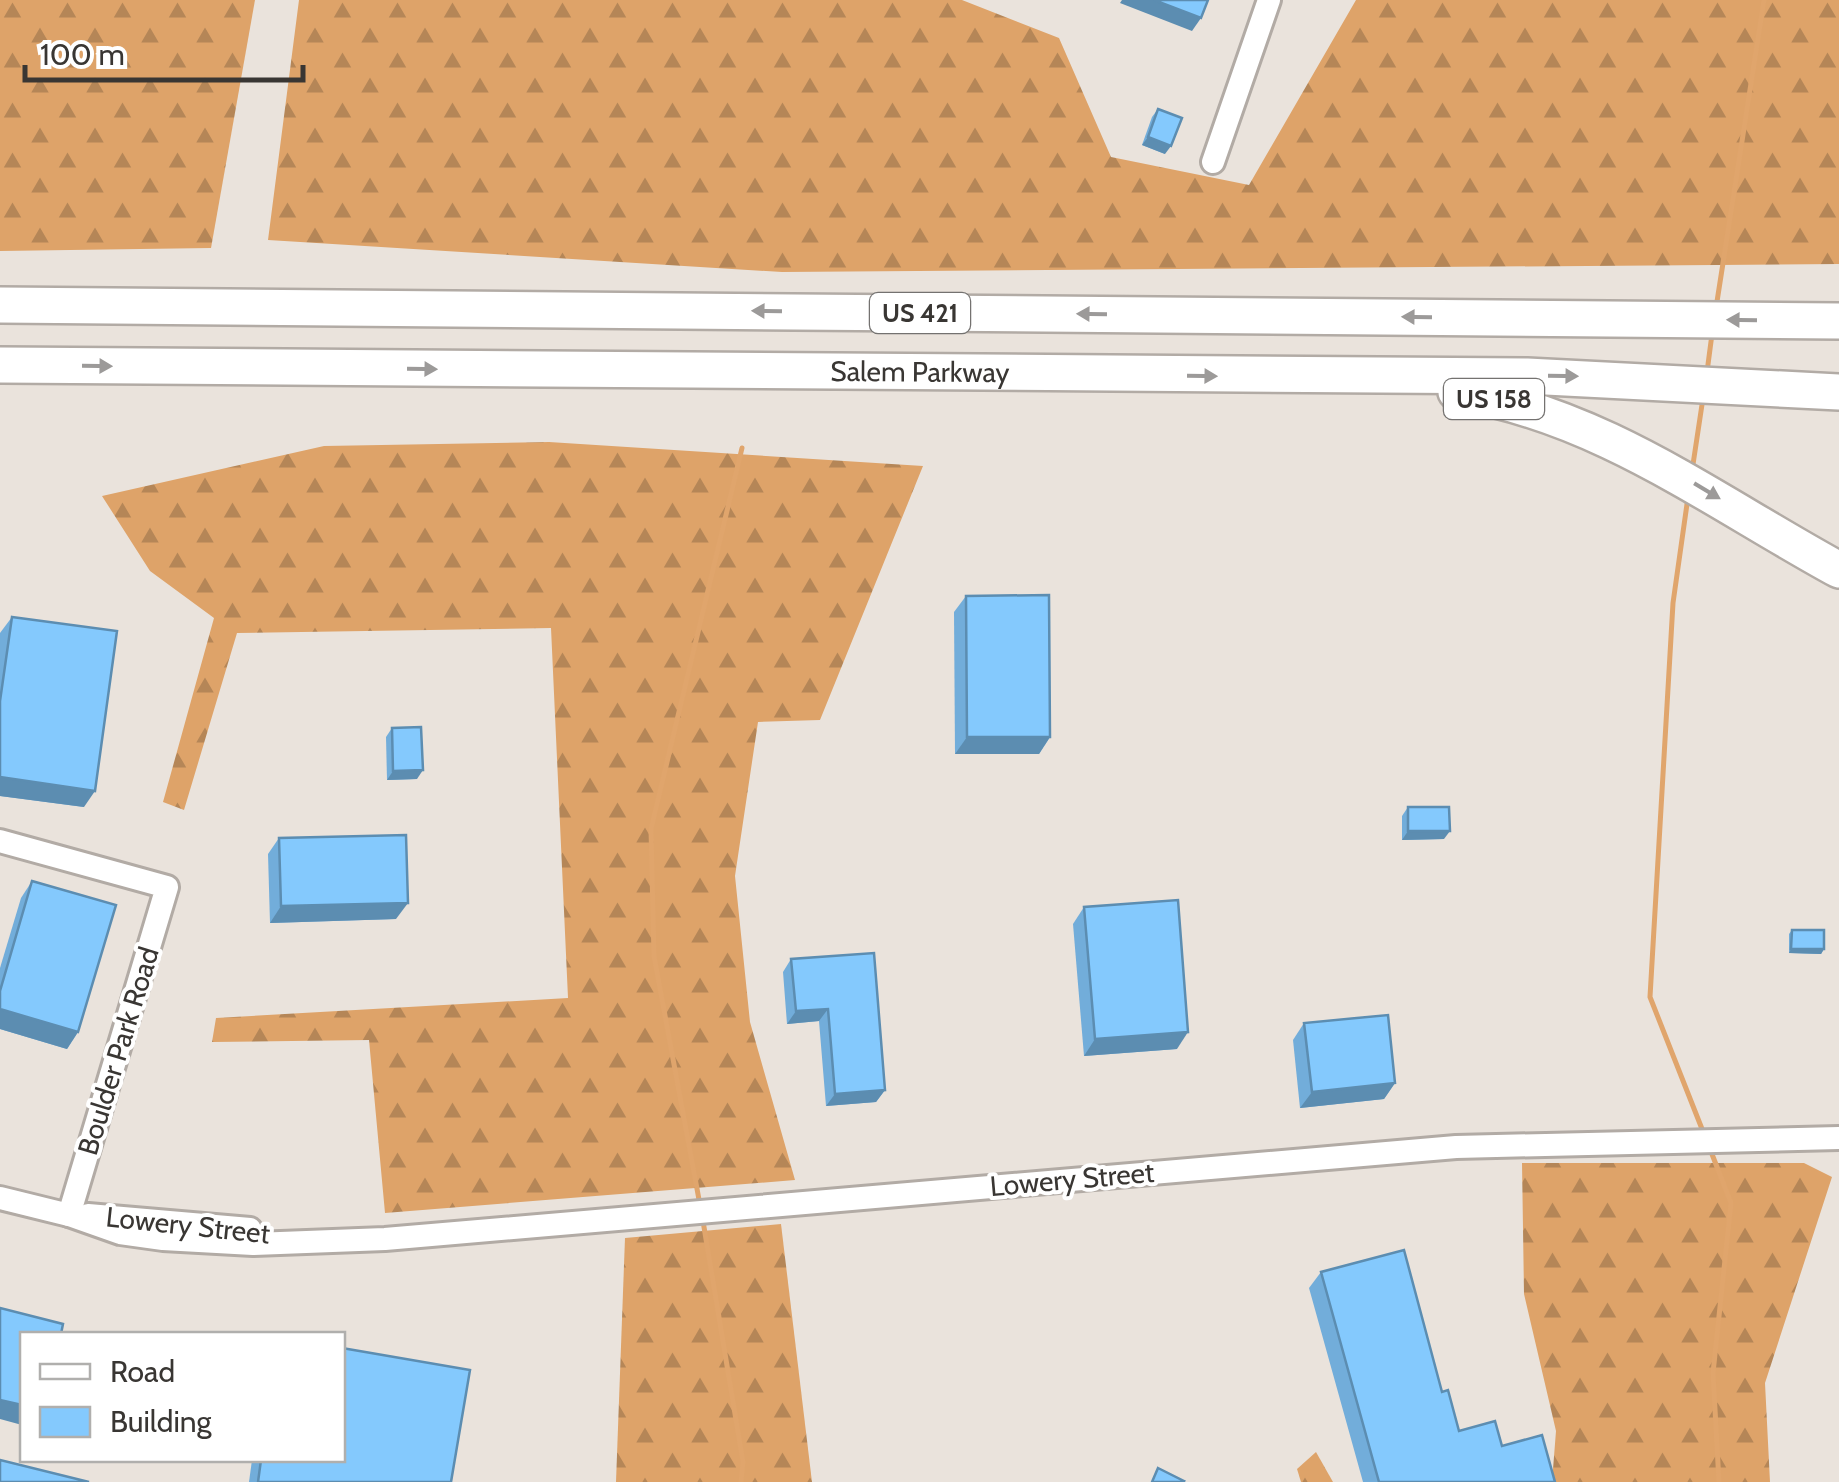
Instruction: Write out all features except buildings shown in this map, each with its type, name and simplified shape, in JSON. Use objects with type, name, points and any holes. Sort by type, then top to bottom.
[{"type":"highway","name":"US 421","points":[[0,304],[1839,321]]},
{"type":"highway","name":"Salem Parkway","points":[[0,366],[1584,377],[1839,392]]},
{"type":"highway","name":"US 158","points":[[1361,378],[1493,399],[1567,422],[1668,470],[1839,570]]},
{"type":"street","points":[[1213,162],[1270,0]]},
{"type":"street","name":"Boulder Park Road","points":[[0,841],[167,887],[69,1214]]},
{"type":"street","name":"Lowery Street","points":[[0,1198],[69,1214],[124,1214],[307,1240],[385,1239],[1456,1147],[1839,1138]]},
{"type":"green space","points":[[0,0],[255,0],[211,248],[0,251]]},
{"type":"green space","points":[[299,0],[962,0],[1059,38],[1111,157],[1249,185],[1356,0],[1839,0],[1839,264],[782,272],[268,240]]},
{"type":"green space","points":[[549,442],[923,466],[820,720],[758,722],[735,876],[750,1022],[795,1180],[385,1213],[369,1040],[212,1042],[216,1018],[568,998],[551,628],[237,633],[184,810],[163,802],[214,618],[150,571],[102,496],[324,446]]},
{"type":"green space","points":[[1522,1163],[1804,1163],[1832,1177],[1765,1383],[1770,1482],[1552,1482],[1556,1431],[1524,1294]]},
{"type":"green space","points":[[781,1224],[812,1482],[616,1482],[625,1238]]},
{"type":"green space","points":[[1316,1452],[1333,1482],[1301,1482],[1297,1469]]},
{"type":"waterway","points":[[1716,308],[1764,0]]},
{"type":"waterway","points":[[1707,372],[1712,334]]},
{"type":"waterway","points":[[1692,471],[1703,398]]},
{"type":"waterway","points":[[700,1205],[654,956],[651,829],[742,448]]},
{"type":"waterway","points":[[1688,497],[1673,603],[1650,997],[1704,1134]]},
{"type":"waterway","points":[[1710,1149],[1731,1203],[1713,1373],[1719,1482]]},
{"type":"waterway","points":[[703,1221],[743,1462],[741,1482]]}]
